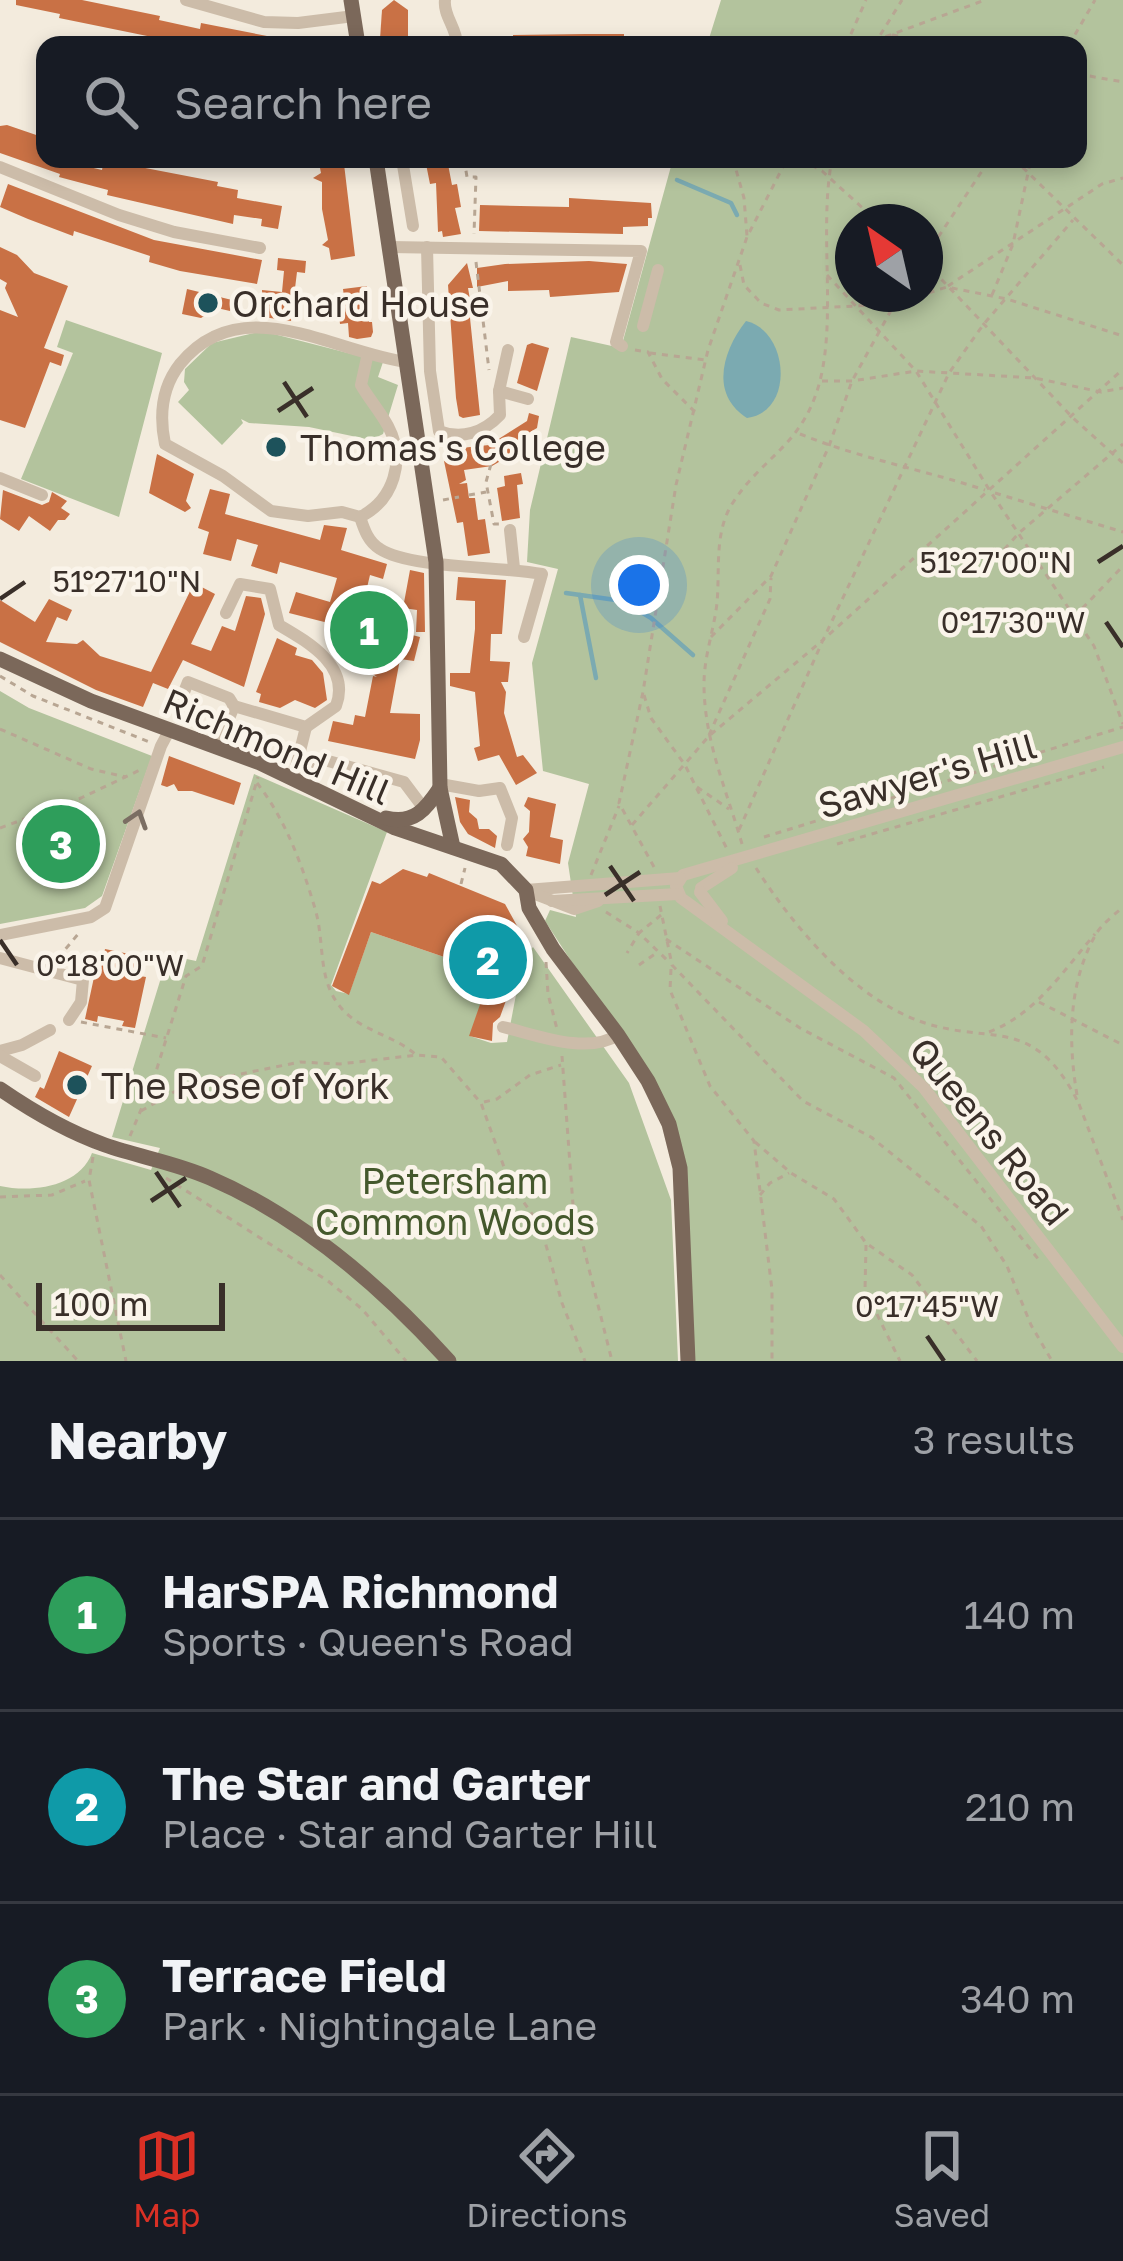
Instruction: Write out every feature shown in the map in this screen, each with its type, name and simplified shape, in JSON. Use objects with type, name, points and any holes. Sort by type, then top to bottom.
[{"type":"main road","points":[[377,168],[436,562],[440,786],[453,847]]},
{"type":"main road","name":"Richmond Hill","points":[[0,659],[165,738],[217,748],[260,764],[395,828],[501,864],[526,890]]},
{"type":"main road","points":[[371,814],[398,821],[415,818],[440,786]]},
{"type":"main road","points":[[526,890],[529,908],[566,969],[618,1035],[670,1124],[680,1168],[688,1361]]},
{"type":"main road","points":[[0,1089],[62,1126],[208,1177],[288,1220],[380,1289],[449,1361]]},
{"type":"street","points":[[186,0],[264,22],[298,23],[352,8]]},
{"type":"street","points":[[445,0],[457,36]]},
{"type":"street","points":[[0,167],[137,220],[260,248]]},
{"type":"street","points":[[403,168],[412,226]]},
{"type":"street","points":[[389,247],[640,251],[616,342],[622,346]]},
{"type":"street","points":[[427,247],[430,371],[439,431],[451,436],[485,430],[500,415],[499,387],[508,350]]},
{"type":"street","points":[[622,320],[646,328],[658,270]]},
{"type":"street","points":[[406,362],[271,327],[222,331],[191,352],[171,377],[164,393],[162,429],[169,448],[223,476],[271,511],[308,516],[342,512],[360,517],[377,548],[412,560],[542,574],[524,637]]},
{"type":"street","points":[[360,517],[388,494],[395,470],[390,430],[362,385],[368,353]]},
{"type":"street","points":[[499,387],[527,399]]},
{"type":"street","points":[[0,478],[42,495]]},
{"type":"street","points":[[510,530],[514,568]]},
{"type":"street","points":[[179,705],[188,682],[229,698],[234,706],[306,727],[331,712],[339,697],[330,662],[279,625],[270,589],[240,584],[226,613]]},
{"type":"street","points":[[217,748],[234,706]]},
{"type":"street","points":[[301,782],[306,727]]},
{"type":"street","points":[[0,934],[91,917],[105,908],[165,738]]},
{"type":"street","name":"Sawyer's Hill","points":[[526,890],[574,909],[658,897],[690,888],[745,851],[1123,747]]},
{"type":"street","points":[[301,782],[321,759],[404,782],[424,810]]},
{"type":"street","points":[[440,786],[500,788],[512,818],[507,844]]},
{"type":"street","name":"Sawyer's Hill","points":[[526,890],[690,888]]},
{"type":"street","name":"Queens Road","points":[[690,888],[730,932],[864,1031],[925,1088],[1123,1347]]},
{"type":"street","points":[[0,958],[83,980],[81,1002],[69,1020]]},
{"type":"street","points":[[503,1027],[560,1041],[611,1040],[618,1035]]},
{"type":"street","points":[[0,1053],[36,1037],[51,1036]]},
{"type":"street","points":[[0,1053],[35,1076]]},
{"type":"path","points":[[850,36],[866,0]]},
{"type":"path","points":[[879,36],[902,0]]},
{"type":"path","points":[[892,35],[985,0]]},
{"type":"path","points":[[1074,36],[1095,0]]},
{"type":"path","points":[[892,35],[896,36]]},
{"type":"path","points":[[1087,76],[1123,82]]},
{"type":"path","points":[[466,168],[467,177],[476,177],[474,249],[488,341],[484,347],[492,380],[499,387]]},
{"type":"path","points":[[736,168],[747,237]]},
{"type":"path","points":[[593,883],[591,873],[613,826],[643,692],[676,485],[706,360],[747,237],[783,168]]},
{"type":"path","points":[[817,168],[857,204]]},
{"type":"path","points":[[830,168],[820,382],[798,434],[728,510],[721,533],[717,605],[704,686],[709,736],[745,851],[800,927],[863,989],[907,1016],[940,1027],[1029,1042],[1065,1077],[1123,1220]]},
{"type":"path","points":[[943,232],[984,168]]},
{"type":"path","points":[[1023,168],[1123,266]]},
{"type":"path","points":[[992,296],[1013,244],[1030,168]]},
{"type":"path","points":[[943,288],[1102,184],[1123,178]]},
{"type":"path","points":[[738,832],[949,373],[983,325],[1073,220]]},
{"type":"path","points":[[739,263],[744,285],[761,303],[779,310],[835,307]]},
{"type":"path","points":[[826,273],[835,282]]},
{"type":"path","points":[[943,282],[1073,418],[1123,463]]},
{"type":"path","points":[[947,287],[1007,299],[1123,336]]},
{"type":"path","points":[[759,839],[1123,726],[1094,646],[916,371],[864,312]]},
{"type":"path","points":[[710,638],[771,576],[852,382],[889,312]]},
{"type":"path","points":[[622,346],[706,360]]},
{"type":"path","points":[[648,352],[662,379],[695,412]]},
{"type":"path","points":[[630,826],[709,736],[823,640],[1123,369]]},
{"type":"path","points":[[820,382],[852,382],[916,371],[1035,378],[1101,392],[1123,388]]},
{"type":"path","points":[[798,434],[1123,532]]},
{"type":"path","points":[[980,576],[1019,533],[1123,444]]},
{"type":"path","points":[[488,453],[494,524],[507,524],[510,530]]},
{"type":"path","points":[[469,495],[488,492]]},
{"type":"path","points":[[428,502],[459,497]]},
{"type":"path","points":[[1074,616],[1123,566]]},
{"type":"path","points":[[709,736],[770,599],[771,576]]},
{"type":"path","points":[[0,676],[33,696],[165,738]]},
{"type":"path","points":[[643,692],[651,718],[685,765],[728,851],[745,851]]},
{"type":"path","points":[[0,728],[91,770],[126,777]]},
{"type":"path","points":[[126,1152],[186,976],[202,966],[260,764]]},
{"type":"path","points":[[0,828],[81,799],[136,770],[154,767]]},
{"type":"path","points":[[837,844],[1104,767]]},
{"type":"path","points":[[256,783],[271,802],[293,848],[317,915],[327,988],[366,1029],[400,1042],[416,1055]]},
{"type":"path","points":[[696,786],[730,810]]},
{"type":"path","points":[[619,803],[656,872]]},
{"type":"path","points":[[461,884],[466,867]]},
{"type":"path","points":[[658,897],[672,965],[670,990],[723,1106],[791,1173],[834,1199],[866,1244],[912,1275],[977,1361]]},
{"type":"path","points":[[607,904],[803,1101],[871,1137],[981,1226],[1007,1266],[1052,1361]]},
{"type":"path","points":[[988,1033],[1008,1025],[1038,1001],[1123,907]]},
{"type":"path","points":[[627,953],[639,933],[662,915]]},
{"type":"path","points":[[49,969],[91,917]]},
{"type":"path","points":[[1078,1102],[1071,1016],[1097,932]]},
{"type":"path","points":[[664,938],[800,1028],[894,1078],[1043,1264]]},
{"type":"path","points":[[639,964],[659,952]]},
{"type":"path","points":[[546,954],[548,994],[560,1041],[573,1205],[612,1361]]},
{"type":"path","points":[[1038,1001],[1123,1045]]},
{"type":"path","points":[[69,1020],[168,1038]]},
{"type":"path","points":[[138,1114],[186,1085],[300,1062],[441,1057],[481,1102],[509,1181],[542,1227],[562,1303],[585,1361]]},
{"type":"path","points":[[481,1102],[497,1099],[530,1075],[562,1065]]},
{"type":"path","points":[[754,1141],[772,1290],[772,1361]]},
{"type":"path","points":[[96,1151],[89,1180],[126,1361]]},
{"type":"path","points":[[760,1196],[782,1174],[791,1173]]},
{"type":"path","points":[[159,1174],[328,1281],[362,1310],[406,1361]]},
{"type":"path","points":[[0,1196],[52,1195],[89,1180]]},
{"type":"path","points":[[866,1244],[865,1290],[900,1361]]},
{"type":"path","points":[[0,1275],[78,1361]]},
{"type":"green space","points":[[721,0],[1123,0],[1123,1361],[694,1361],[674,1119],[545,921],[550,910],[576,917],[568,863],[589,784],[543,771],[532,663],[558,569],[527,562],[530,510],[571,337],[621,348],[671,168],[1087,168],[1087,36],[710,36]]},
{"type":"green space","points":[[66,320],[162,353],[119,517],[21,479],[73,353],[57,347]]},
{"type":"green space","points":[[262,331],[383,362],[378,377],[398,385],[383,434],[371,440],[241,419],[243,423],[222,445],[178,402],[189,390],[185,369],[212,343]]},
{"type":"green space","points":[[0,691],[29,708],[152,756],[102,896],[85,908],[0,924]]},
{"type":"green space","name":"Petersham Common Woods","points":[[254,774],[387,832],[331,985],[336,991],[349,994],[371,932],[491,973],[470,1036],[507,1042],[523,958],[533,947],[629,1083],[671,1200],[678,1361],[0,1361],[0,1186],[53,1185],[77,1173],[92,1153],[151,1170],[160,1148],[112,1137],[168,955],[196,961]]},
{"type":"water","points":[[746,321],[771,340],[781,371],[773,402],[763,413],[747,418],[735,408],[724,384],[726,358]]},
{"type":"building","points":[[16,0],[82,0],[200,29],[201,23],[267,36],[147,36],[16,5]]},
{"type":"building","points":[[394,0],[408,10],[408,36],[380,36],[382,10]]},
{"type":"building","points":[[624,34],[624,36],[513,36]]},
{"type":"building","points":[[0,126],[36,135],[36,166],[0,153]]},
{"type":"building","points":[[43,168],[145,168],[218,182],[217,186],[238,190],[237,198],[282,206],[278,229],[261,226],[262,219],[234,215],[233,224],[107,195],[108,190]]},
{"type":"building","points":[[320,168],[344,168],[355,256],[331,260],[329,248],[322,245],[328,240],[322,182],[313,178],[321,173]]},
{"type":"building","points":[[427,168],[449,168],[452,185],[457,184],[461,207],[455,208],[461,234],[443,237],[438,232],[436,183],[430,184]]},
{"type":"building","points":[[8,184],[154,240],[262,260],[257,284],[180,271],[149,262],[150,256],[28,219],[0,207]]},
{"type":"building","points":[[569,198],[651,203],[652,218],[648,226],[623,227],[623,234],[479,231],[480,205],[569,207]]},
{"type":"building","points":[[0,247],[17,255],[34,273],[68,286],[44,348],[64,355],[61,366],[50,362],[25,428],[0,420],[0,310],[18,317],[7,283],[0,279]]},
{"type":"building","points":[[278,258],[306,261],[305,273],[297,272],[291,321],[263,317],[262,290],[282,292],[284,271],[277,270]]},
{"type":"building","points":[[589,261],[627,264],[619,292],[550,297],[549,290],[508,291],[508,281],[477,287],[477,268]]},
{"type":"building","points":[[467,263],[473,288],[468,288],[480,415],[463,418],[456,398],[448,285]]},
{"type":"building","points":[[367,286],[373,332],[371,337],[349,337],[348,323],[340,324],[343,289]]},
{"type":"building","name":"Orchard House","points":[[187,289],[232,300],[230,311],[217,308],[201,318],[182,314]]},
{"type":"building","points":[[527,345],[549,348],[537,391],[517,383]]},
{"type":"building","points":[[529,413],[539,416],[537,428],[525,435],[530,444],[492,466],[464,470],[466,480],[459,484],[467,483],[478,520],[485,519],[490,553],[468,556],[444,461],[462,455],[461,448],[489,445],[527,421]]},
{"type":"building","points":[[157,454],[194,474],[186,501],[191,508],[185,512],[149,493]]},
{"type":"building","points":[[521,473],[523,484],[517,485],[520,518],[502,521],[497,488],[505,486],[504,476]]},
{"type":"building","points":[[210,489],[230,494],[225,514],[320,540],[324,525],[347,528],[341,550],[387,564],[383,579],[370,575],[365,596],[388,602],[381,627],[420,637],[414,661],[400,659],[390,713],[420,714],[415,759],[328,741],[333,721],[353,725],[355,715],[365,717],[373,676],[377,677],[339,650],[344,627],[289,613],[296,592],[330,602],[337,578],[280,562],[277,574],[251,566],[258,545],[237,539],[231,561],[203,554],[209,532],[198,528]]},
{"type":"building","points":[[3,490],[42,505],[49,502],[52,492],[67,501],[61,508],[70,514],[50,531],[29,516],[19,531],[0,519]]},
{"type":"building","points":[[410,570],[424,573],[425,632],[416,632],[417,610],[403,608]]},
{"type":"building","points":[[458,577],[506,580],[502,634],[491,634],[490,661],[510,662],[508,682],[501,682],[506,692],[504,713],[517,757],[523,755],[537,773],[516,785],[499,755],[478,761],[475,692],[450,686],[450,673],[470,673],[475,629],[475,601],[456,600]]},
{"type":"building","points":[[194,583],[215,594],[191,644],[211,651],[222,626],[235,631],[246,596],[261,598],[265,614],[244,687],[183,660],[168,689],[153,683],[143,707],[96,690],[0,642],[0,600],[35,622],[49,599],[72,610],[67,621],[57,617],[46,642],[77,644],[83,640],[100,656],[151,672]]},
{"type":"building","points":[[277,638],[297,648],[295,655],[312,660],[323,673],[327,700],[315,708],[295,700],[280,708],[259,702],[261,694],[256,692]]},
{"type":"building","points":[[169,756],[241,783],[234,805],[178,791],[174,784],[161,785]]},
{"type":"building","points":[[455,797],[470,800],[469,812],[479,829],[489,829],[497,836],[495,848],[468,834]]},
{"type":"building","points":[[528,797],[556,804],[550,837],[563,840],[560,864],[526,856],[523,839],[529,832],[530,811],[524,806]]},
{"type":"building","points":[[403,869],[427,877],[429,873],[505,904],[521,933],[516,945],[524,948],[513,980],[519,982],[514,997],[508,995],[493,1023],[492,1041],[469,1036],[491,973],[371,932],[349,995],[332,986],[372,881],[380,884]]},
{"type":"building","points":[[105,949],[144,957],[140,976],[146,977],[135,1028],[98,1016],[97,1022],[85,1019]]},
{"type":"building","name":"The Rose of York","points":[[59,1051],[92,1066],[69,1117],[35,1097],[40,1087],[44,1089]]},
{"type":"waterway","points":[[677,180],[731,203],[737,215]]},
{"type":"waterway","points":[[566,593],[623,601],[651,618],[693,655]]},
{"type":"waterway","points":[[580,595],[596,678]]},
{"type":"place","name":"Orchard House","points":[[208,303]]},
{"type":"place","name":"Thomas's College","points":[[276,447]]},
{"type":"place","name":"HarSPA Richmond","points":[[369,630]]},
{"type":"place","name":"Terrace Field","points":[[61,844]]},
{"type":"place","name":"The Star and Garter","points":[[488,960]]},
{"type":"place","name":"The Rose of York","points":[[77,1085]]}]
